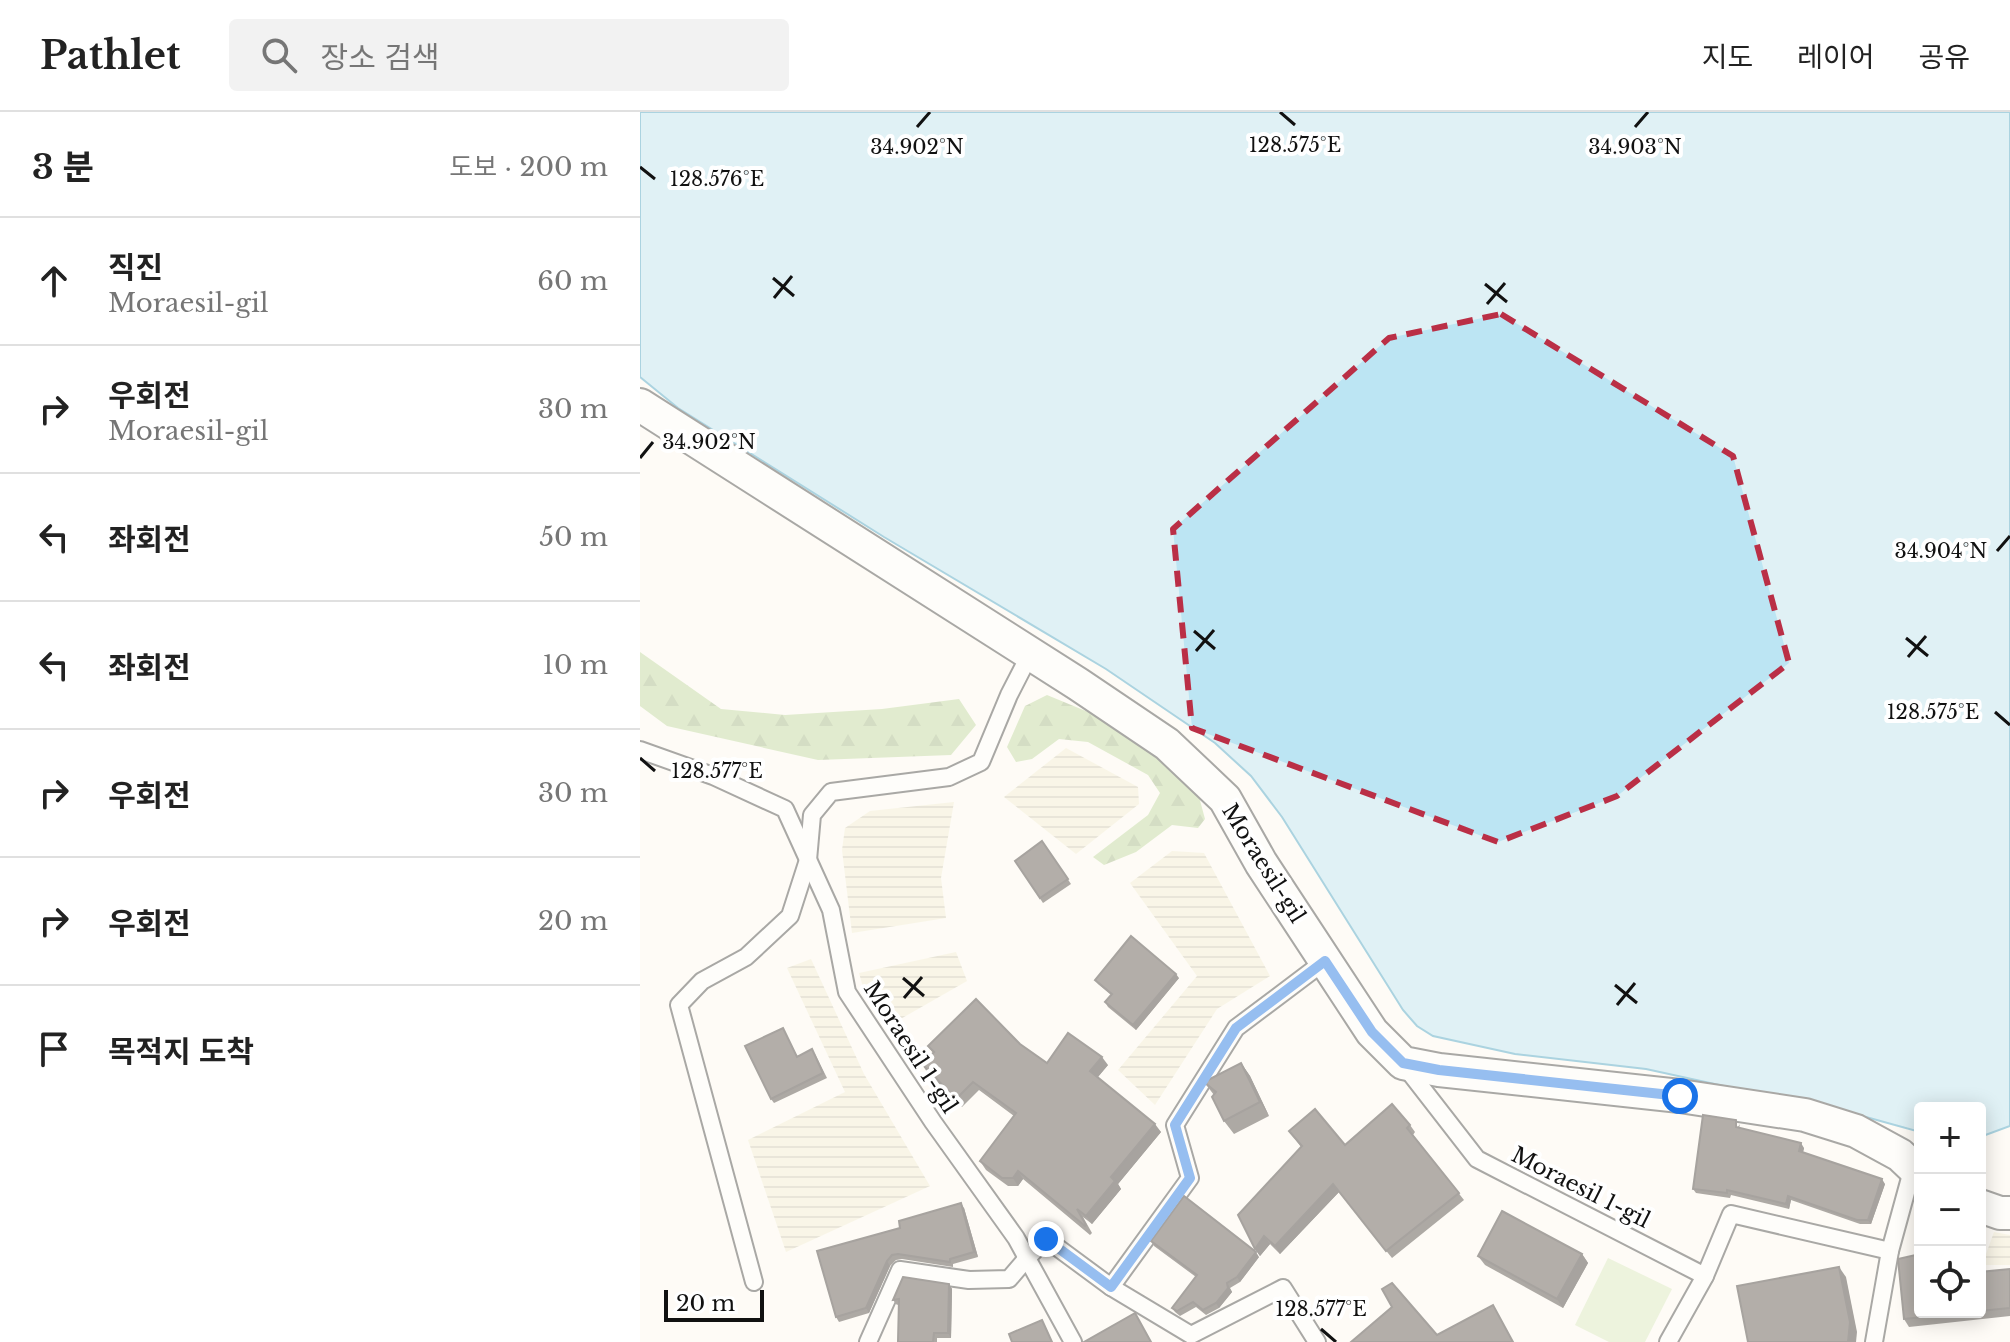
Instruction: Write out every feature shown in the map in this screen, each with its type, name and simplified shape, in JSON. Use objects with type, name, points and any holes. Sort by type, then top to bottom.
[{"type":"street","name":"Moraesil-gil","points":[[640,405],[1167,744],[1225,799],[1261,863],[1372,1032],[1403,1063]]},
{"type":"street","points":[[1403,1063],[1439,1070],[1680,1096],[1805,1115],[1856,1131],[1900,1155],[1914,1169]]},
{"type":"street","points":[[1986,1208],[2010,1213]]},
{"type":"lane","points":[[754,1282],[679,1005],[702,981],[746,957],[790,916],[808,860],[812,815],[831,792],[949,777],[981,762],[1030,654]]},
{"type":"lane","name":"Moraesil 1-gil","points":[[640,750],[713,776],[785,809],[831,910],[847,992],[933,1122],[1016,1238],[1073,1342]]},
{"type":"lane","points":[[1111,1287],[1190,1178],[1175,1125],[1236,1028],[1325,961]]},
{"type":"lane","name":"Moraesil 1-gil","points":[[1403,1063],[1477,1159],[1705,1276]]},
{"type":"lane","points":[[1874,1342],[1890,1251],[1915,1174]]},
{"type":"lane","points":[[1668,1342],[1705,1276],[1731,1214],[1890,1251]]},
{"type":"lane","points":[[868,1342],[900,1270],[969,1280],[1009,1279],[1046,1239],[1111,1287],[1191,1335],[1283,1288],[1317,1342]]},
{"type":"highlighted area","points":[[1501,314],[1733,456],[1789,663],[1617,796],[1498,842],[1192,728],[1173,529],[1389,338]]},
{"type":"shaded area","points":[[1066,748],[1138,787],[1139,804],[1076,854],[1004,797]]},
{"type":"shaded area","points":[[954,802],[941,878],[946,918],[852,933],[842,850],[845,828],[870,811]]},
{"type":"shaded area","points":[[1172,851],[1204,853],[1270,976],[1217,1009],[1155,1105],[1118,1070],[1197,976],[1130,883]]},
{"type":"shaded area","points":[[956,952],[967,981],[890,1025],[865,994],[859,973]]},
{"type":"shaded area","points":[[811,959],[864,1074],[930,1186],[786,1252],[748,1140],[845,1092],[787,968]]},
{"type":"shaded area","points":[[1994,1232],[2010,1235],[2010,1265],[1986,1265],[1986,1254]]},
{"type":"green space","points":[[640,652],[721,709],[785,715],[882,709],[959,699],[976,725],[951,755],[818,760],[667,726],[640,706]]},
{"type":"green space","points":[[1047,695],[1122,726],[1173,763],[1198,793],[1205,819],[1198,828],[1172,825],[1136,852],[1104,865],[1093,857],[1148,815],[1160,793],[1148,775],[1088,742],[1059,739],[1032,759],[1016,762],[1007,747],[1025,706]]},
{"type":"green space","points":[[1608,1258],[1672,1289],[1645,1342],[1609,1342],[1575,1325]]},
{"type":"water","points":[[640,112],[2010,112],[2010,1126],[1986,1135],[1986,1102],[1914,1102],[1914,1130],[1646,1069],[1515,1054],[1433,1036],[1417,1026],[1403,1010],[1282,817],[1251,776],[1215,743],[1106,669],[884,537],[678,408],[640,377]]},
{"type":"building","points":[[1042,841],[1068,879],[1040,898],[1015,861]]},
{"type":"building","points":[[1131,936],[1176,974],[1133,1025],[1105,1002],[1112,994],[1095,980]]},
{"type":"building","points":[[976,999],[1020,1044],[1047,1063],[1068,1033],[1102,1057],[1090,1071],[1155,1124],[1111,1177],[1115,1181],[1086,1216],[1077,1209],[1085,1226],[1018,1171],[1013,1178],[1002,1178],[980,1161],[1016,1113],[973,1082],[956,1099],[922,1064],[934,1052],[928,1046]]},
{"type":"building","points":[[783,1028],[797,1057],[812,1049],[823,1073],[771,1099],[745,1046]]},
{"type":"building","points":[[1241,1063],[1260,1102],[1224,1121],[1212,1097],[1216,1092],[1204,1082]]},
{"type":"building","points":[[1392,1104],[1410,1125],[1407,1128],[1459,1193],[1386,1251],[1333,1184],[1275,1246],[1264,1236],[1255,1249],[1238,1215],[1302,1146],[1289,1131],[1315,1109],[1345,1145]]},
{"type":"building","points":[[1703,1115],[1736,1120],[1736,1127],[1801,1143],[1799,1151],[1882,1179],[1868,1220],[1857,1220],[1788,1196],[1786,1204],[1727,1190],[1727,1193],[1693,1189]]},
{"type":"building","points":[[1184,1196],[1256,1252],[1237,1277],[1227,1283],[1228,1288],[1216,1303],[1203,1310],[1193,1302],[1177,1311],[1172,1308],[1197,1275],[1151,1241]]},
{"type":"building","points":[[961,1203],[974,1252],[950,1259],[950,1262],[892,1255],[866,1308],[836,1317],[817,1251],[900,1228],[899,1221]]},
{"type":"building","points":[[1502,1211],[1582,1254],[1557,1299],[1478,1256]]},
{"type":"building","points":[[1914,1255],[1914,1318],[1904,1319],[1898,1259]]},
{"type":"building","points":[[1839,1267],[1850,1322],[1848,1342],[1748,1342],[1737,1286]]},
{"type":"building","points":[[2010,1269],[2010,1308],[1986,1310],[1986,1271]]},
{"type":"building","points":[[903,1277],[949,1284],[948,1333],[934,1333],[933,1342],[898,1342],[899,1299],[893,1300]]},
{"type":"building","points":[[1392,1283],[1437,1335],[1493,1305],[1513,1342],[1351,1342],[1392,1307],[1382,1289]]},
{"type":"building","points":[[1135,1313],[1151,1342],[1084,1342]]},
{"type":"building","points":[[1042,1320],[1052,1342],[1012,1342],[1009,1334]]},
{"type":"route","points":[[1046,1239],[1111,1287],[1190,1178],[1175,1125],[1236,1028],[1325,961],[1372,1032],[1403,1063],[1439,1070],[1680,1096]]}]
